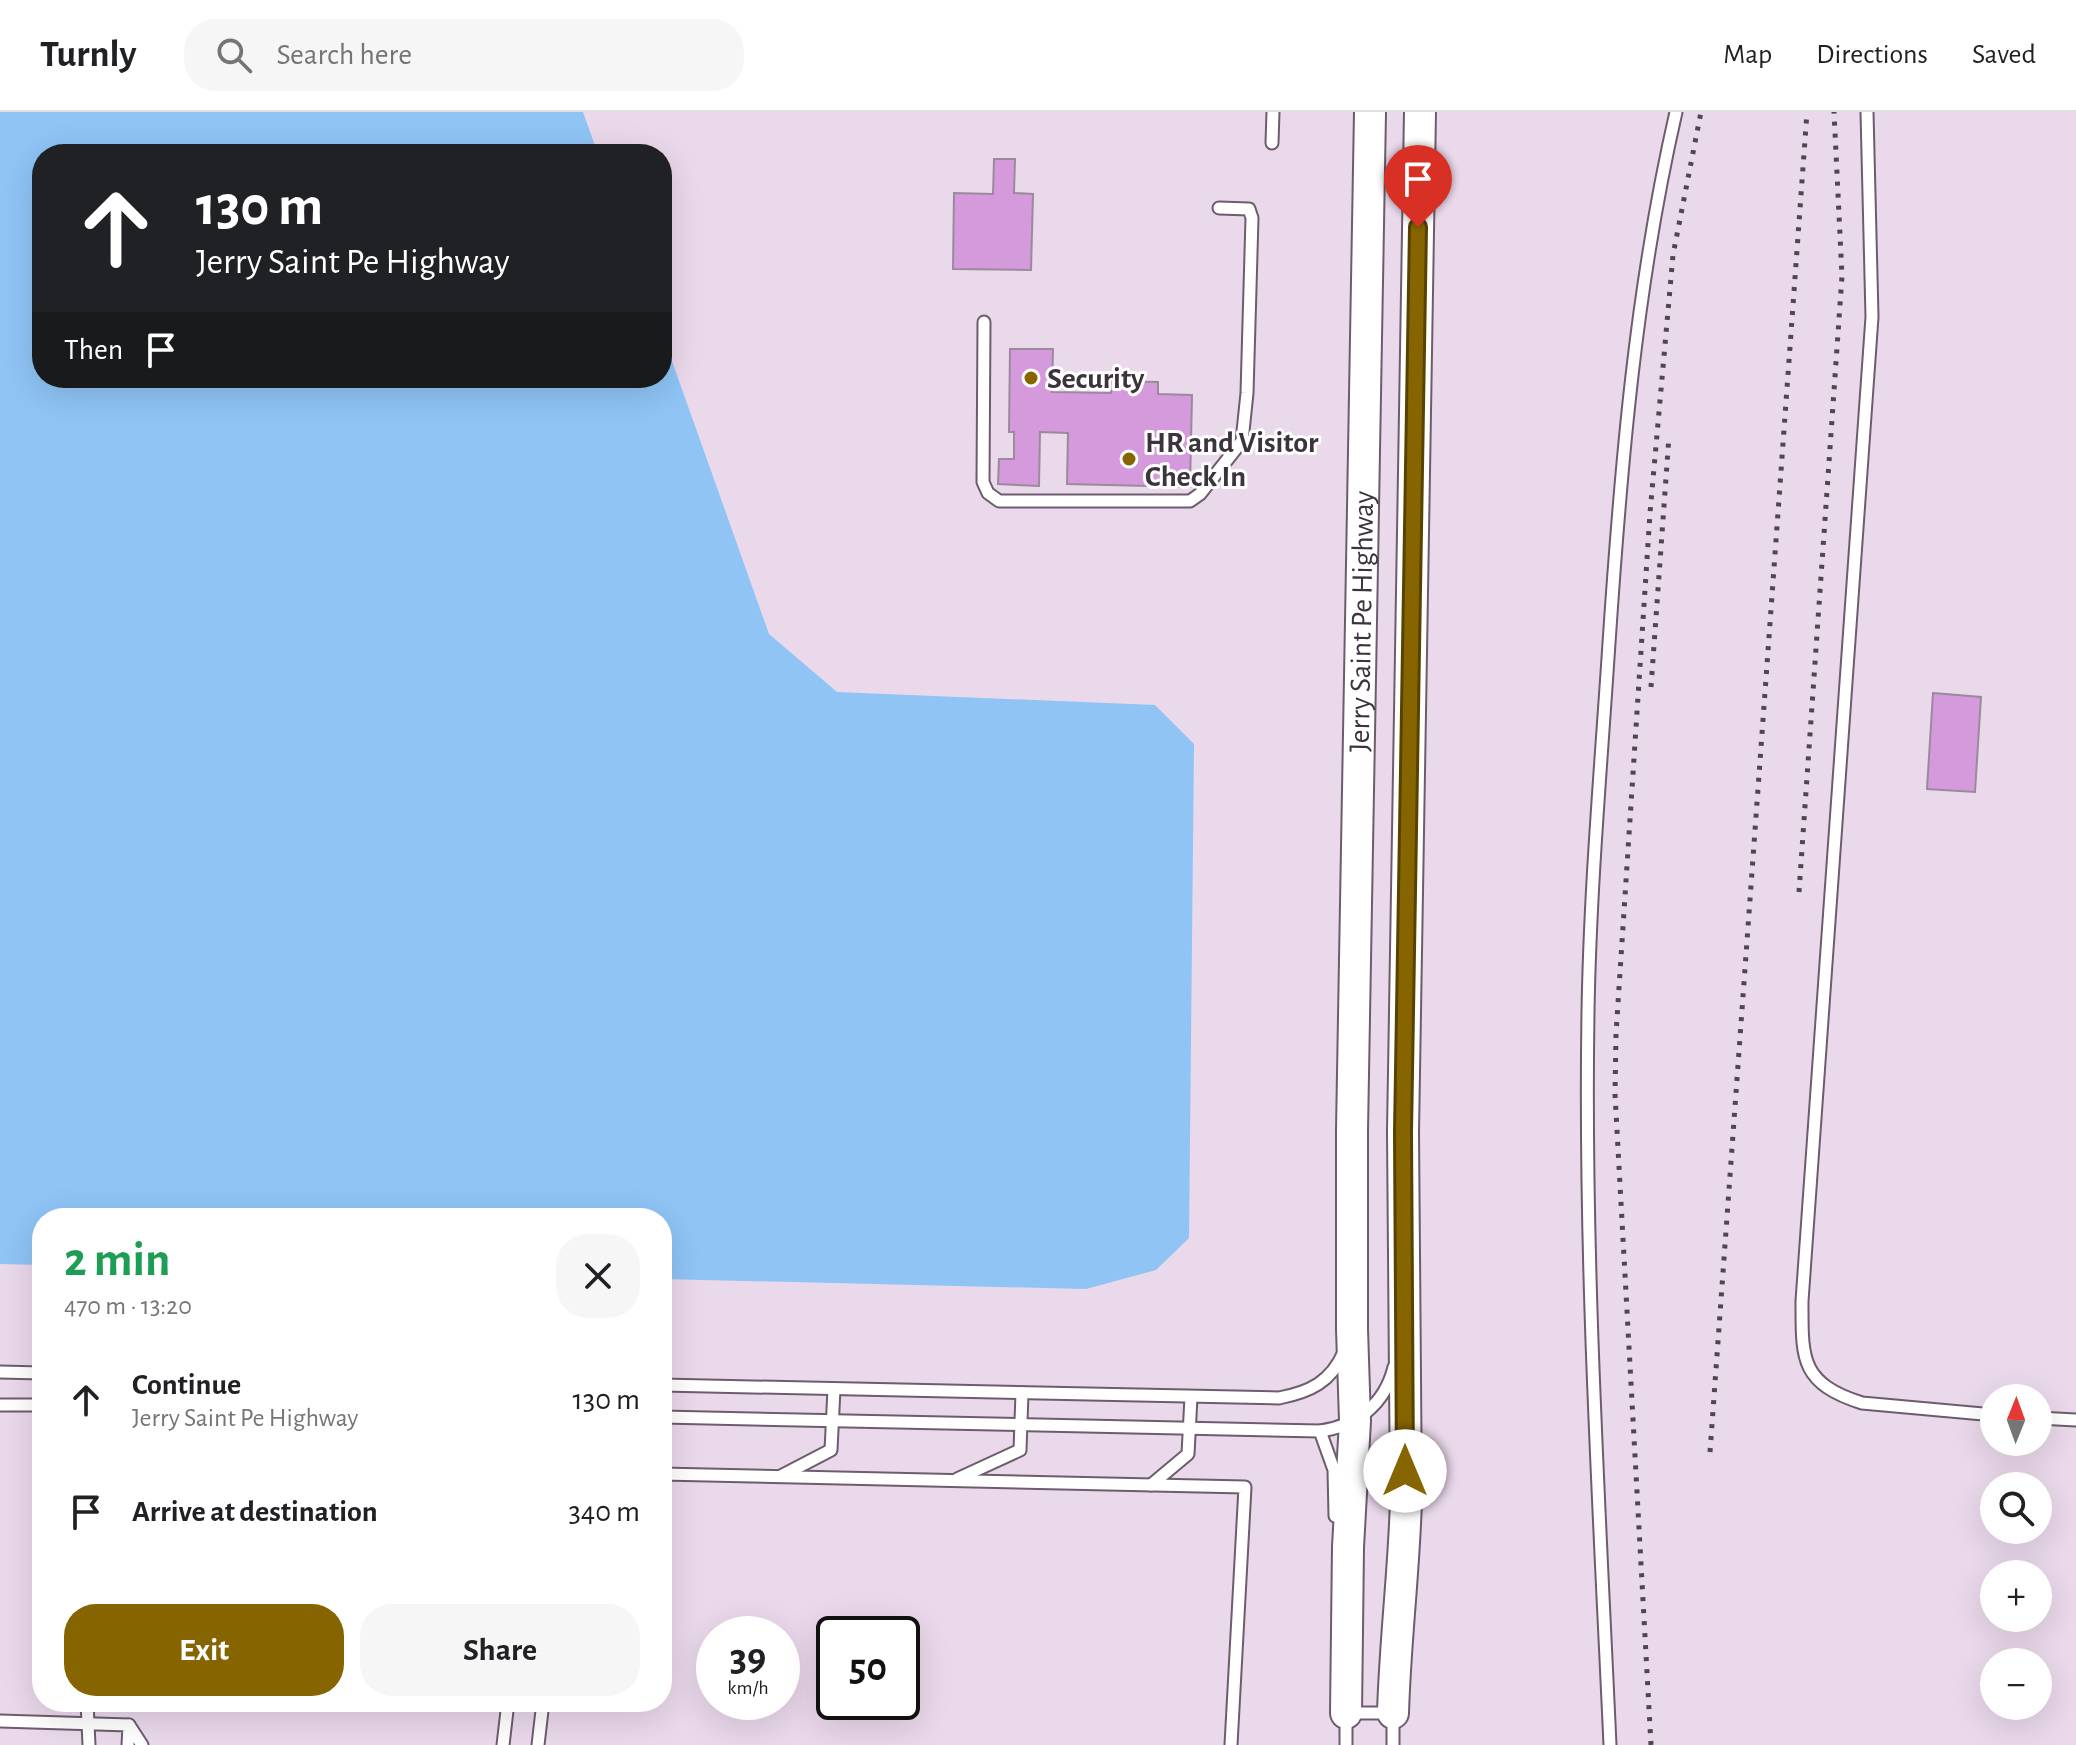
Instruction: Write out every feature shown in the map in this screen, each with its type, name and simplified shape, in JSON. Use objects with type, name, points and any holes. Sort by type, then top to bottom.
[{"type":"main road","name":"Jerry Saint Pe Highway","points":[[1346,1713],[1348,1547],[1355,1421],[1352,1130],[1370,112]]},
{"type":"main road","name":"Jerry Saint Pe Highway","points":[[1393,1713],[1404,1560],[1403,1132],[1420,112]]},
{"type":"main road","points":[[1352,1130],[1403,1132]]},
{"type":"lane","points":[[1272,143],[1273,112]]},
{"type":"lane","points":[[1610,1745],[1587,1157],[1588,1009],[1617,530],[1645,265],[1676,112]]},
{"type":"lane","points":[[1867,112],[1872,317],[1803,1285],[1802,1342],[1812,1375],[1845,1397],[1862,1403],[1980,1414]]},
{"type":"lane","points":[[984,322],[983,482],[988,493],[999,501],[1190,501],[1200,494],[1242,441],[1247,393],[1252,218],[1249,209],[1219,208]]},
{"type":"lane","points":[[672,1417],[1320,1431],[1355,1421],[1385,1393],[1392,1378],[1404,1326]]},
{"type":"lane","points":[[672,1385],[1279,1398],[1304,1393],[1328,1379],[1342,1356],[1352,1329]]},
{"type":"lane","points":[[0,1372],[32,1373]]},
{"type":"lane","points":[[781,1476],[831,1450],[834,1389]]},
{"type":"lane","points":[[953,1480],[1020,1450],[1022,1393]]},
{"type":"lane","points":[[1151,1485],[1188,1454],[1191,1397]]},
{"type":"lane","points":[[0,1405],[32,1405]]},
{"type":"lane","points":[[2052,1419],[2076,1420]]},
{"type":"lane","points":[[1320,1431],[1334,1470],[1335,1521],[1348,1547]]},
{"type":"lane","points":[[672,1474],[1245,1487],[1231,1745]]},
{"type":"lane","points":[[87,1712],[89,1745]]},
{"type":"lane","points":[[503,1745],[507,1712]]},
{"type":"lane","points":[[538,1745],[542,1712]]},
{"type":"lane","points":[[1346,1745],[1346,1713],[1393,1713],[1393,1745]]},
{"type":"lane","points":[[0,1721],[129,1725]]},
{"type":"lane","points":[[128,1745],[129,1725]]},
{"type":"lane","points":[[129,1725],[142,1745]]},
{"type":"water","points":[[0,112],[583,112],[594,144],[32,144],[32,388],[672,388],[672,361],[769,634],[837,692],[1155,705],[1194,744],[1189,1238],[1156,1270],[1086,1289],[672,1279],[672,1208],[32,1208],[32,1265],[0,1264]]},
{"type":"building","points":[[994,159],[1015,159],[1014,193],[1033,194],[1031,270],[953,269],[954,193],[993,194]]},
{"type":"building","name":"HR and Visitor Check In","points":[[1010,349],[1053,349],[1052,392],[1111,393],[1111,381],[1158,382],[1158,394],[1192,395],[1190,487],[1067,484],[1068,433],[1040,432],[1039,486],[998,484],[999,459],[1014,459],[1014,432],[1009,432]]},
{"type":"building","points":[[1933,693],[1981,697],[1975,792],[1927,789]]},
{"type":"railway","points":[[1651,1745],[1615,1094],[1616,1034],[1650,513],[1673,255],[1701,112]]},
{"type":"railway","points":[[1710,1452],[1807,112]]},
{"type":"railway","points":[[1799,892],[1842,276],[1834,112]]},
{"type":"railway","points":[[1651,687],[1669,436]]},
{"type":"place","name":"Security","points":[[1031,378]]},
{"type":"place","name":"HR and Visitor Check In","points":[[1129,459]]},
{"type":"route","points":[[1405,1471],[1403,1132],[1418,227]]}]
